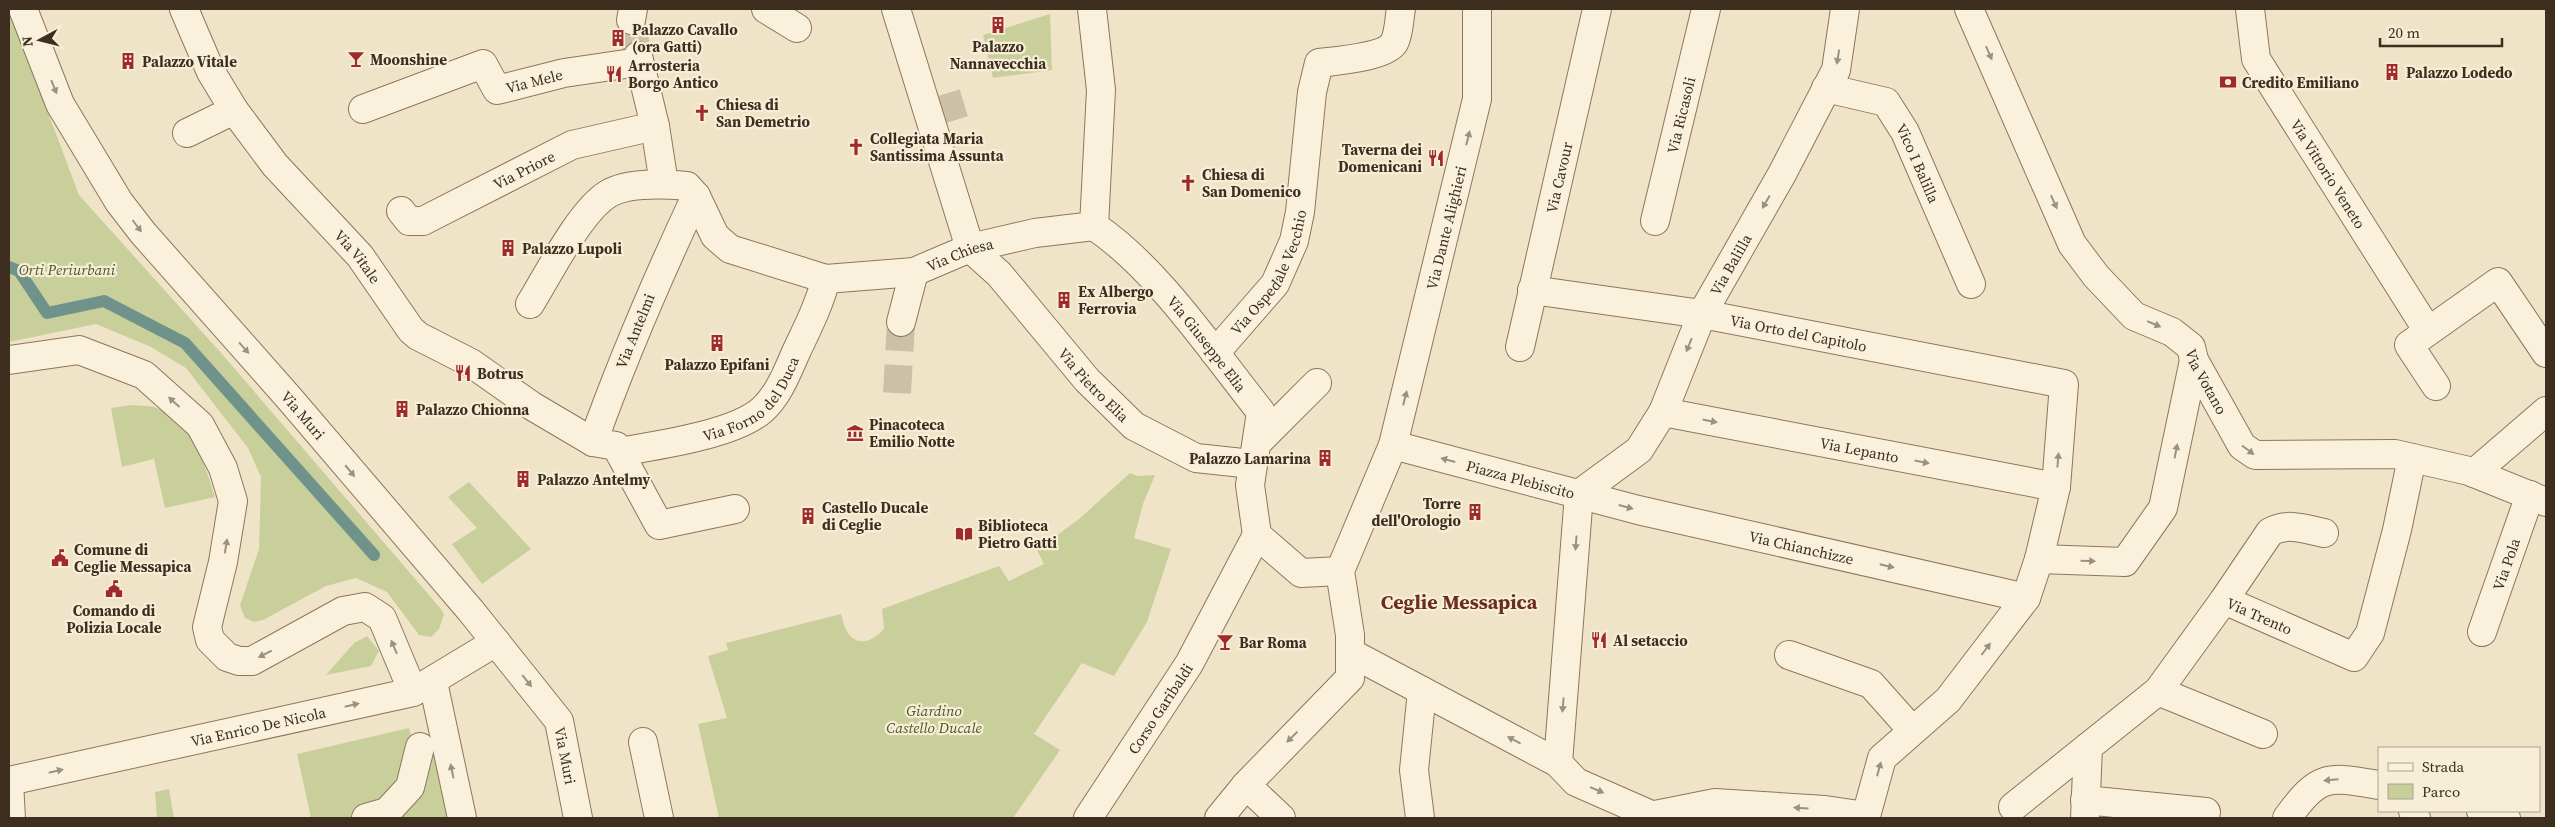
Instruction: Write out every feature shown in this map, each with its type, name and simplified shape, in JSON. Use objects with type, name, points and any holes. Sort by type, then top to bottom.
[{"type":"street","name":"Via Muri","points":[[23,9],[60,104],[119,202],[137,226],[289,398],[496,642],[559,721],[578,818]]},
{"type":"street","points":[[766,9],[798,28]]},
{"type":"street","points":[[896,9],[933,112],[970,248]]},
{"type":"street","points":[[1092,9],[1101,90],[1094,226]]},
{"type":"street","name":"Via Ospedale Vecchio","points":[[1215,353],[1275,284],[1294,240],[1300,212],[1312,92],[1319,63],[1365,56],[1389,49],[1394,43],[1401,9]]},
{"type":"street","name":"Via Dante Alighieri","points":[[1393,445],[1478,99],[1477,9]]},
{"type":"street","name":"Via Cavour","points":[[1520,347],[1597,9]]},
{"type":"street","name":"Via Ricasoli","points":[[1655,221],[1706,9]]},
{"type":"street","name":"Via Balilla","points":[[1579,494],[1639,450],[1663,412],[1702,314],[1782,174],[1836,70],[1846,9]]},
{"type":"street","name":"Via Votano","points":[[1969,9],[2072,244],[2096,276],[2134,316],[2172,332],[2191,347],[2194,360],[2242,446],[2254,455],[2395,454],[2471,472],[2538,499]]},
{"type":"street","name":"Via Vittorio Veneto","points":[[2250,9],[2256,59],[2428,332]]},
{"type":"street","name":"Via Vitale","points":[[187,18],[212,72],[234,110],[275,165],[360,256],[411,330],[418,336],[471,363],[532,406],[593,442]]},
{"type":"street","name":"Via Mele","points":[[363,108],[483,64],[497,90],[564,73],[639,59],[655,126],[664,184]]},
{"type":"street","name":"Vico I Balilla","points":[[1826,88],[1886,102],[1905,132],[1971,284]]},
{"type":"street","points":[[187,133],[234,110]]},
{"type":"street","name":"Via Priore","points":[[401,212],[409,221],[423,221],[572,145],[655,126]]},
{"type":"street","points":[[530,304],[592,206],[609,193],[636,186],[664,184],[687,186],[696,196],[714,236],[730,249],[826,279]]},
{"type":"street","name":"Via Antelmi","points":[[593,442],[614,383],[652,290],[696,196]]},
{"type":"street","name":"Via Giuseppe Elia","points":[[1094,226],[1118,242],[1215,353],[1261,412],[1250,486],[1257,534]]},
{"type":"street","name":"Via Chiesa","points":[[826,279],[914,272],[970,248],[1036,233],[1094,226]]},
{"type":"street","name":"Via Pietro Elia","points":[[970,248],[999,274],[1087,380],[1134,426],[1196,458],[1255,453]]},
{"type":"street","points":[[901,322],[914,272]]},
{"type":"street","name":"Via Forno del Duca","points":[[620,452],[703,436],[750,418],[763,409],[781,384],[820,301],[826,279]]},
{"type":"street","points":[[2436,386],[2409,345],[2498,282],[2546,353]]},
{"type":"street","name":"Via Orto del Capitolo","points":[[1532,290],[1702,314],[2064,384],[2056,487]]},
{"type":"street","points":[[9,360],[79,350],[144,374],[200,425],[223,468],[233,501],[223,562],[213,603],[208,615],[207,627],[210,640],[217,650],[227,657],[239,661],[252,660],[343,611],[365,607],[382,618],[423,687],[462,818]]},
{"type":"street","points":[[2040,559],[2125,562],[2164,508],[2194,360]]},
{"type":"street","points":[[1255,453],[1317,383]]},
{"type":"street","points":[[2471,472],[2546,411]]},
{"type":"street","name":"Via Lepanto","points":[[1663,412],[2056,487]]},
{"type":"street","points":[[593,442],[616,446],[659,525],[735,509]]},
{"type":"street","points":[[1219,818],[1246,785],[1327,704],[1350,678],[1351,653],[1340,571],[1393,445]]},
{"type":"street","name":"Piazza Plebiscito","points":[[1393,445],[1579,494],[1558,763]]},
{"type":"street","name":"Via Trento","points":[[2013,808],[2158,691],[2224,600],[2354,657],[2370,633],[2397,530],[2412,458]]},
{"type":"street","points":[[1351,653],[1558,763],[1576,782],[1657,817],[1715,803],[1825,810],[1868,817],[1882,758],[1948,700],[2026,598],[2040,559],[2056,487]]},
{"type":"street","name":"Via Chianchizze","points":[[1579,494],[2026,598]]},
{"type":"street","name":"Via Pola","points":[[2482,632],[2538,499]]},
{"type":"street","points":[[2224,600],[2270,532],[2281,526],[2292,526],[2324,533]]},
{"type":"street","points":[[1257,534],[1301,573],[1340,571]]},
{"type":"street","name":"Corso Garibaldi","points":[[1088,818],[1190,664],[1257,534]]},
{"type":"street","name":"Via Enrico De Nicola","points":[[9,782],[423,687],[496,642]]},
{"type":"street","points":[[1789,655],[1871,684],[1912,730]]},
{"type":"street","points":[[2158,691],[2263,734]]},
{"type":"street","points":[[1420,818],[1414,770],[1422,692]]},
{"type":"street","points":[[643,742],[659,818]]},
{"type":"street","points":[[2088,747],[2085,809],[2206,812]]},
{"type":"street","points":[[366,818],[387,812],[410,787],[420,748]]},
{"type":"street","points":[[2287,818],[2305,794],[2323,780],[2346,779],[2378,785]]},
{"type":"street","points":[[9,782],[11,818]]},
{"type":"street","points":[[1246,785],[1281,818]]},
{"type":"street","points":[[2485,812],[2506,818]]},
{"type":"green space","name":"Orti Periurbani","points":[[9,9],[79,195],[222,354],[441,609],[444,615],[439,629],[431,637],[419,635],[387,592],[356,578],[326,586],[263,620],[254,622],[245,618],[240,605],[259,549],[261,477],[248,448],[186,368],[151,347],[96,324],[9,342]]},
{"type":"green space","points":[[1050,14],[1052,70],[993,78],[983,35]]},
{"type":"green space","points":[[132,405],[149,406],[159,409],[181,426],[202,459],[215,497],[165,508],[154,459],[122,467],[111,408]]},
{"type":"green space","name":"Giardino Castello Ducale","points":[[1130,473],[1137,476],[1155,475],[1143,504],[1134,538],[1171,549],[1147,622],[1114,676],[1082,663],[1034,734],[1060,750],[1013,818],[719,818],[698,724],[727,718],[708,656],[728,650],[726,643],[841,614],[846,629],[852,638],[867,641],[884,628],[882,609],[999,566],[1009,581],[1044,564],[1037,550],[1079,519]]},
{"type":"green space","points":[[469,482],[531,549],[482,584],[452,544],[477,528],[448,497]]},
{"type":"green space","points":[[367,636],[379,651],[371,666],[326,675],[354,643]]},
{"type":"green space","points":[[409,728],[415,749],[433,745],[448,818],[311,818],[297,754]]},
{"type":"green space","points":[[169,789],[174,818],[157,818],[155,792]]},
{"type":"waterway","points":[[9,267],[19,271],[47,313],[104,301],[185,343],[374,555]]},
{"type":"tunnel","points":[[631,20],[638,56]]},
{"type":"tunnel","points":[[937,111],[976,99]]},
{"type":"tunnel","points":[[897,393],[901,322]]},
{"type":"place","name":"Palazzo Nannavecchia","points":[[998,25]]},
{"type":"place","name":"Palazzo Cavallo (ora Gatti)","points":[[618,38]]},
{"type":"place","name":"Moonshine","points":[[356,59]]},
{"type":"place","name":"Palazzo Vitale","points":[[128,61]]},
{"type":"place","name":"Palazzo Lodedo","points":[[2392,72]]},
{"type":"place","name":"Arrosteria Borgo Antico","points":[[614,74]]},
{"type":"place","name":"Credito Emiliano","points":[[2228,82]]},
{"type":"place","name":"Chiesa di San Demetrio","points":[[702,113]]},
{"type":"place","name":"Collegiata Maria Santissima Assunta","points":[[856,147]]},
{"type":"place","name":"Taverna dei Domenicani","points":[[1436,158]]},
{"type":"place","name":"Chiesa di San Domenico","points":[[1188,183]]},
{"type":"place","name":"Palazzo Lupoli","points":[[508,248]]},
{"type":"place","name":"Ex Albergo Ferrovia","points":[[1064,300]]},
{"type":"place","name":"Palazzo Epifani","points":[[717,343]]},
{"type":"place","name":"Botrus","points":[[463,373]]},
{"type":"place","name":"Palazzo Chionna","points":[[402,409]]},
{"type":"place","name":"Pinacoteca Emilio Notte","points":[[855,433]]},
{"type":"place","name":"Palazzo Lamarina","points":[[1325,458]]},
{"type":"place","name":"Palazzo Antelmy","points":[[523,479]]},
{"type":"place","name":"Torre dell'Orologio","points":[[1475,512]]},
{"type":"place","name":"Castello Ducale di Ceglie","points":[[808,516]]},
{"type":"place","name":"Biblioteca Pietro Gatti","points":[[964,534]]},
{"type":"place","name":"Comune di Ceglie Messapica","points":[[60,558]]},
{"type":"place","name":"Comando di Polizia Locale","points":[[114,589]]},
{"type":"place","name":"Al setaccio","points":[[1599,640]]},
{"type":"place","name":"Bar Roma","points":[[1225,642]]},
{"type":"district","name":"Ceglie Messapica","points":[[1459,602]]}]
